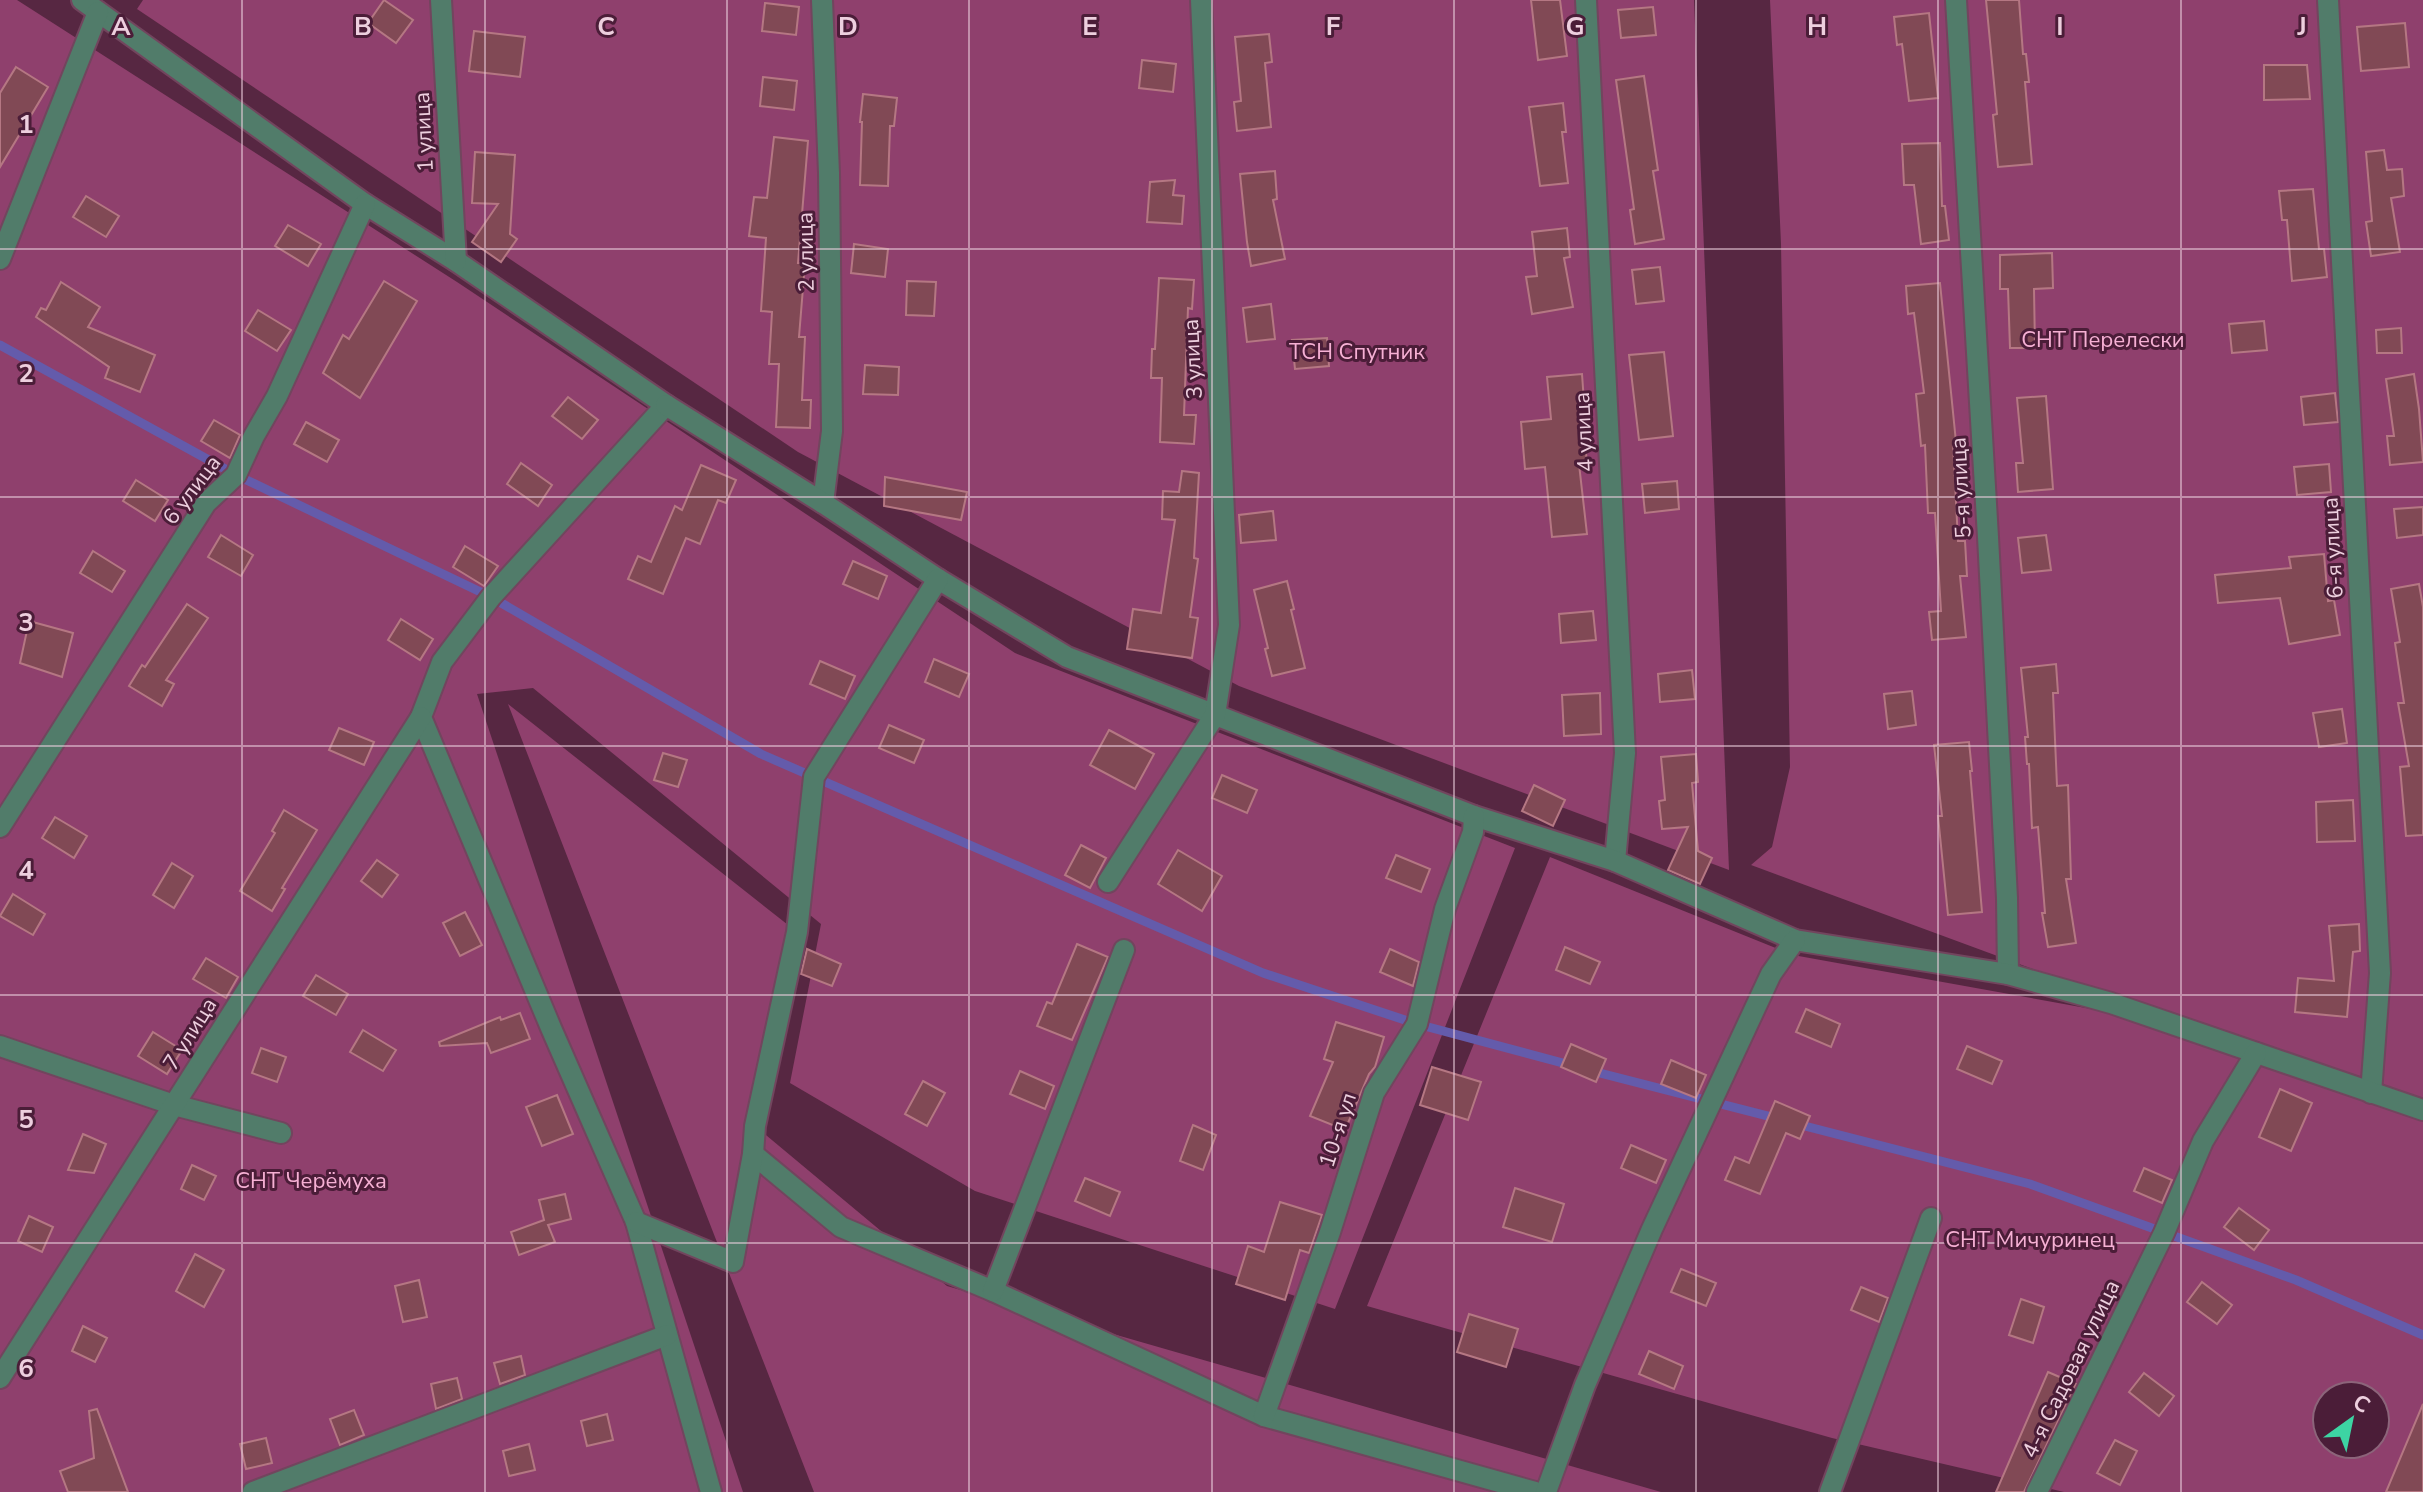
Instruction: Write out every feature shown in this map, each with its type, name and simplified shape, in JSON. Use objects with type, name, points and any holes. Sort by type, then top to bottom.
[{"type":"street","name":"1 улица","points":[[441,0],[456,261]]},
{"type":"street","name":"2 улица","points":[[822,0],[829,173],[832,431],[823,503]]},
{"type":"street","name":"3 улица","points":[[1201,0],[1229,625],[1215,715]]},
{"type":"street","name":"4 улица","points":[[1586,0],[1625,753],[1615,861]]},
{"type":"street","name":"5-я улица","points":[[1956,0],[1990,568],[2008,974]]},
{"type":"street","name":"6-я улица","points":[[2328,0],[2380,973],[2371,1093]]},
{"type":"street","points":[[0,259],[90,6],[365,204],[456,261],[666,405],[938,579],[1067,657],[1474,816],[1615,861],[1795,940],[2008,974],[2111,1003],[2423,1110]]},
{"type":"street","name":"6 улица","points":[[0,827],[206,503],[236,475],[277,396],[365,204]]},
{"type":"street","name":"7 улица","points":[[0,1378],[421,717],[442,662],[491,597],[666,405]]},
{"type":"street","points":[[636,1222],[733,1262],[753,1154],[755,1126],[797,932],[814,777],[938,579]]},
{"type":"street","points":[[1108,882],[1215,715]]},
{"type":"street","points":[[421,717],[636,1222],[711,1492]]},
{"type":"street","name":"10-я ул","points":[[1264,1416],[1330,1232],[1374,1093],[1417,1024],[1445,909],[1473,832],[1474,816]]},
{"type":"street","points":[[1546,1492],[1585,1385],[1652,1229],[1771,974],[1795,940]]},
{"type":"street","points":[[993,1291],[1124,950]]},
{"type":"street","points":[[0,1046],[174,1105],[281,1133]]},
{"type":"street","name":"4-я Садовая улица","points":[[2037,1492],[2164,1233],[2203,1141],[2256,1053]]},
{"type":"street","points":[[753,1154],[841,1227],[993,1291],[1264,1416],[1535,1492]]},
{"type":"street","points":[[1830,1492],[1931,1218]]},
{"type":"street","points":[[253,1492],[667,1335]]},
{"type":"green space","name":"СНТ Черёмуха","points":[[0,0],[17,0],[457,282],[1015,653],[1515,848],[1335,1309],[975,1191],[790,1083],[821,924],[533,688],[477,694],[743,1492],[0,1492]]},
{"type":"green space","name":"ТСН Спутник","points":[[143,0],[1694,0],[1729,870],[1239,686],[798,452],[137,9]]},
{"type":"green space","name":"СНТ Перелески","points":[[1770,0],[2423,0],[2423,1099],[2342,1083],[1751,865],[1772,847],[1790,767],[1781,244]]},
{"type":"green space","points":[[508,704],[797,932],[755,1126],[947,1286],[1661,1492],[814,1492]]},
{"type":"green space","name":"СНТ Мичуринец","points":[[1550,857],[1793,955],[2097,1010],[2423,1117],[2423,1492],[2064,1492],[1832,1438],[1367,1306]]},
{"type":"building","points":[[384,0],[413,20],[396,43],[368,23]]},
{"type":"building","points":[[1531,0],[1560,0],[1567,56],[1538,60]]},
{"type":"building","points":[[1986,0],[2019,0],[2023,54],[2026,54],[2029,82],[2025,82],[2032,164],[1998,167],[1993,115],[1997,114]]},
{"type":"building","points":[[765,3],[799,7],[796,35],[762,31]]},
{"type":"building","points":[[1653,7],[1656,35],[1621,38],[1618,10]]},
{"type":"building","points":[[1929,13],[1938,98],[1909,101],[1902,44],[1897,45],[1894,17]]},
{"type":"building","points":[[2405,23],[2409,67],[2361,71],[2357,27]]},
{"type":"building","points":[[474,31],[525,37],[520,77],[469,71]]},
{"type":"building","points":[[1269,34],[1272,62],[1265,63],[1271,127],[1237,131],[1234,102],[1241,101],[1235,37]]},
{"type":"building","points":[[1142,60],[1176,64],[1173,92],[1139,88]]},
{"type":"building","points":[[2264,65],[2307,65],[2310,99],[2264,100]]},
{"type":"building","points":[[16,67],[48,87],[0,167],[0,93]]},
{"type":"building","points":[[1644,76],[1658,170],[1653,171],[1664,239],[1635,244],[1630,210],[1634,209],[1616,80]]},
{"type":"building","points":[[763,77],[797,81],[794,110],[760,106]]},
{"type":"building","points":[[863,94],[897,98],[894,126],[890,126],[888,186],[860,185]]},
{"type":"building","points":[[1563,103],[1566,132],[1562,132],[1568,183],[1540,186],[1529,107]]},
{"type":"building","points":[[774,137],[808,141],[798,263],[805,263],[799,337],[805,337],[802,400],[811,400],[810,428],[776,427],[779,364],[769,364],[772,312],[761,311],[766,238],[749,236],[754,197],[767,198]]},
{"type":"building","points":[[1940,143],[1942,206],[1945,206],[1949,240],[1921,244],[1914,185],[1904,185],[1902,144]]},
{"type":"building","points":[[2384,150],[2387,170],[2402,169],[2404,196],[2391,198],[2400,252],[2371,256],[2366,222],[2372,221],[2366,152]]},
{"type":"building","points":[[475,152],[515,155],[510,234],[517,239],[501,262],[472,242],[498,204],[472,203]]},
{"type":"building","points":[[1275,171],[1277,199],[1273,200],[1285,259],[1251,266],[1240,174]]},
{"type":"building","points":[[1175,180],[1173,195],[1184,196],[1182,224],[1147,222],[1150,182]]},
{"type":"building","points":[[2313,189],[2319,249],[2324,249],[2327,277],[2292,281],[2287,220],[2282,220],[2279,191]]},
{"type":"building","points":[[86,196],[119,216],[106,237],[73,217]]},
{"type":"building","points":[[288,225],[321,244],[308,266],[275,246]]},
{"type":"building","points":[[1567,228],[1570,257],[1564,258],[1573,307],[1532,314],[1526,277],[1537,276],[1532,232]]},
{"type":"building","points":[[854,244],[888,249],[885,277],[851,273]]},
{"type":"building","points":[[2052,253],[2053,288],[2034,289],[2035,348],[2010,348],[2008,289],[2000,289],[2000,255]]},
{"type":"building","points":[[1660,267],[1664,301],[1636,304],[1632,270]]},
{"type":"building","points":[[1159,278],[1194,280],[1192,309],[1188,308],[1184,415],[1196,415],[1194,444],[1160,442],[1162,378],[1151,378]]},
{"type":"building","points":[[384,281],[417,301],[360,398],[323,373],[343,335],[349,339]]},
{"type":"building","points":[[907,281],[936,282],[934,316],[906,315]]},
{"type":"building","points":[[61,282],[100,307],[88,327],[155,355],[140,392],[105,378],[109,367],[36,317],[41,308],[46,310]]},
{"type":"building","points":[[1940,283],[1956,442],[1953,443],[1958,541],[1965,541],[1967,576],[1960,576],[1966,637],[1932,640],[1929,612],[1941,611],[1935,513],[1928,513],[1925,445],[1921,446],[1916,394],[1924,393],[1914,313],[1908,314],[1906,286]]},
{"type":"building","points":[[1271,304],[1275,339],[1247,342],[1243,308]]},
{"type":"building","points":[[258,310],[291,330],[277,351],[245,331]]},
{"type":"building","points":[[2264,321],[2267,350],[2232,353],[2229,324]]},
{"type":"building","points":[[2401,328],[2402,353],[2377,353],[2376,330]]},
{"type":"building","points":[[1327,338],[1329,366],[1295,369],[1292,340]]},
{"type":"building","points":[[1664,352],[1673,436],[1639,440],[1629,355]]},
{"type":"building","points":[[865,365],[899,367],[898,395],[863,394]]},
{"type":"building","points":[[1582,374],[1584,402],[1581,403],[1587,463],[1579,464],[1587,534],[1552,537],[1545,467],[1525,469],[1521,422],[1551,419],[1547,377]]},
{"type":"building","points":[[2414,374],[2423,462],[2390,465],[2387,436],[2394,436],[2386,379]]},
{"type":"building","points":[[2335,393],[2338,422],[2304,425],[2301,397]]},
{"type":"building","points":[[2046,396],[2053,489],[2018,492],[2016,463],[2023,463],[2017,398]]},
{"type":"building","points":[[568,397],[598,420],[582,439],[552,416]]},
{"type":"building","points":[[214,420],[240,435],[230,458],[201,441]]},
{"type":"building","points":[[306,422],[339,440],[327,462],[294,444]]},
{"type":"building","points":[[521,463],[552,485],[538,506],[507,484]]},
{"type":"building","points":[[2329,464],[2331,492],[2297,495],[2294,467]]},
{"type":"building","points":[[701,465],[736,480],[726,503],[718,500],[700,544],[686,538],[663,594],[628,579],[638,556],[651,562],[675,506],[682,510]]},
{"type":"building","points":[[1182,471],[1199,473],[1194,558],[1198,559],[1190,617],[1198,618],[1192,658],[1127,649],[1133,609],[1161,613],[1175,520],[1162,519],[1163,491],[1179,492]]},
{"type":"building","points":[[885,477],[967,492],[961,520],[884,506]]},
{"type":"building","points":[[136,480],[168,500],[155,521],[123,501]]},
{"type":"building","points":[[1677,481],[1679,509],[1645,513],[1642,484]]},
{"type":"building","points":[[2423,507],[2423,535],[2397,538],[2394,509]]},
{"type":"building","points":[[1273,511],[1276,540],[1241,543],[1239,515]]},
{"type":"building","points":[[221,535],[253,555],[241,576],[208,557]]},
{"type":"building","points":[[2046,535],[2051,570],[2022,573],[2018,538]]},
{"type":"building","points":[[465,546],[498,566],[484,586],[453,567]]},
{"type":"building","points":[[93,551],[125,571],[112,592],[80,573]]},
{"type":"building","points":[[2324,554],[2328,601],[2334,600],[2340,635],[2289,644],[2280,598],[2218,603],[2215,575],[2291,568],[2289,557]]},
{"type":"building","points":[[853,561],[887,576],[878,599],[843,584]]},
{"type":"building","points":[[1287,581],[1305,668],[1272,676],[1254,590]]},
{"type":"building","points":[[2419,584],[2423,607],[2423,835],[2406,836],[2400,767],[2409,766],[2398,703],[2404,703],[2395,643],[2400,642],[2391,589]]},
{"type":"building","points":[[187,604],[208,618],[166,680],[174,684],[162,706],[129,686]]},
{"type":"building","points":[[1593,611],[1596,640],[1561,643],[1559,614]]},
{"type":"building","points":[[401,619],[433,639],[420,660],[388,640]]},
{"type":"building","points":[[29,621],[73,633],[62,677],[20,663]]},
{"type":"building","points":[[934,659],[969,674],[959,697],[925,682]]},
{"type":"building","points":[[820,661],[855,676],[845,699],[810,684]]},
{"type":"building","points":[[2056,664],[2058,693],[2053,693],[2057,786],[2068,785],[2071,879],[2066,879],[2076,943],[2048,947],[2042,913],[2045,913],[2038,827],[2032,828],[2021,668]]},
{"type":"building","points":[[1692,670],[1695,699],[1660,702],[1658,674]]},
{"type":"building","points":[[1912,691],[1916,725],[1888,729],[1884,694]]},
{"type":"building","points":[[1600,693],[1601,734],[1564,736],[1562,695]]},
{"type":"building","points":[[2342,709],[2347,743],[2319,747],[2313,713]]},
{"type":"building","points":[[889,725],[924,740],[914,763],[879,748]]},
{"type":"building","points":[[339,728],[374,742],[364,765],[329,750]]},
{"type":"building","points":[[1109,730],[1154,754],[1135,789],[1090,765]]},
{"type":"building","points":[[1969,742],[1982,912],[1948,915],[1934,745]]},
{"type":"building","points":[[663,753],[687,760],[678,787],[654,780]]},
{"type":"building","points":[[1696,754],[1698,782],[1692,783],[1698,851],[1712,858],[1700,884],[1668,870],[1688,827],[1662,829],[1659,801],[1665,800],[1661,757]]},
{"type":"building","points":[[1222,775],[1257,790],[1247,813],[1212,798]]},
{"type":"building","points":[[1534,785],[1565,800],[1553,826],[1522,811]]},
{"type":"building","points":[[2353,800],[2355,841],[2317,842],[2316,802]]},
{"type":"building","points":[[284,810],[317,830],[282,888],[285,889],[272,911],[240,891],[275,833],[272,831]]},
{"type":"building","points":[[55,817],[87,836],[74,858],[42,838]]},
{"type":"building","points":[[1081,845],[1106,858],[1090,888],[1065,875]]},
{"type":"building","points":[[1178,850],[1222,876],[1202,911],[1158,884]]},
{"type":"building","points":[[1396,855],[1430,869],[1421,892],[1386,878]]},
{"type":"building","points":[[377,860],[398,875],[382,897],[361,881]]},
{"type":"building","points":[[172,863],[193,876],[174,908],[153,895]]},
{"type":"building","points":[[13,894],[45,914],[33,935],[0,916]]},
{"type":"building","points":[[465,912],[482,945],[460,956],[443,923]]},
{"type":"building","points":[[2359,924],[2360,951],[2353,952],[2347,1017],[2295,1012],[2298,978],[2334,981],[2329,926]]},
{"type":"building","points":[[1077,944],[1108,957],[1072,1040],[1037,1026],[1047,1002],[1052,1004]]},
{"type":"building","points":[[1565,947],[1600,962],[1590,984],[1556,970]]},
{"type":"building","points":[[807,949],[841,964],[832,986],[801,974]]},
{"type":"building","points":[[1390,949],[1419,962],[1413,986],[1380,972]]},
{"type":"building","points":[[206,958],[238,977],[226,998],[193,979]]},
{"type":"building","points":[[316,975],[348,994],[336,1015],[303,996]]},
{"type":"building","points":[[1806,1009],[1840,1024],[1831,1047],[1796,1032]]},
{"type":"building","points":[[520,1013],[530,1039],[491,1053],[487,1043],[440,1046],[439,1042],[500,1017],[501,1020]]},
{"type":"building","points":[[1336,1022],[1384,1037],[1375,1067],[1369,1074],[1345,1130],[1310,1116],[1333,1062],[1324,1059]]},
{"type":"building","points":[[363,1030],[396,1050],[383,1071],[350,1052]]},
{"type":"building","points":[[153,1032],[182,1050],[167,1074],[138,1056]]},
{"type":"building","points":[[1571,1044],[1606,1059],[1596,1082],[1561,1067]]},
{"type":"building","points":[[1967,1046],[2002,1061],[1992,1084],[1957,1069]]},
{"type":"building","points":[[261,1048],[286,1057],[277,1082],[252,1073]]},
{"type":"building","points":[[1671,1060],[1706,1075],[1696,1098],[1661,1084]]},
{"type":"building","points":[[1432,1067],[1481,1082],[1468,1120],[1420,1105]]},
{"type":"building","points":[[1020,1071],[1054,1086],[1045,1109],[1010,1094]]},
{"type":"building","points":[[923,1081],[945,1093],[927,1126],[905,1114]]},
{"type":"building","points":[[2280,1089],[2312,1103],[2291,1151],[2259,1137]]},
{"type":"building","points":[[557,1095],[573,1134],[542,1146],[526,1107]]},
{"type":"building","points":[[1775,1101],[1810,1116],[1800,1139],[1786,1133],[1760,1194],[1725,1180],[1735,1157],[1749,1163]]},
{"type":"building","points":[[1193,1125],[1216,1135],[1203,1170],[1180,1161]]},
{"type":"building","points":[[83,1134],[106,1144],[94,1173],[68,1170]]},
{"type":"building","points":[[1631,1145],[1666,1160],[1656,1183],[1621,1168]]},
{"type":"building","points":[[192,1165],[216,1176],[204,1200],[181,1189]]},
{"type":"building","points":[[2144,1168],[2172,1180],[2162,1203],[2134,1191]]},
{"type":"building","points":[[1085,1178],[1120,1192],[1110,1216],[1075,1201]]},
{"type":"building","points":[[1515,1188],[1564,1204],[1552,1242],[1503,1227]]},
{"type":"building","points":[[565,1194],[571,1219],[548,1225],[555,1242],[519,1255],[511,1232],[544,1220],[539,1200]]},
{"type":"building","points":[[1280,1202],[1322,1215],[1309,1253],[1300,1250],[1285,1300],[1236,1284],[1248,1246],[1264,1252]]},
{"type":"building","points":[[2239,1208],[2269,1230],[2254,1250],[2224,1227]]},
{"type":"building","points":[[29,1216],[53,1227],[42,1252],[18,1241]]},
{"type":"building","points":[[195,1254],[224,1270],[204,1307],[176,1291]]},
{"type":"building","points":[[1681,1269],[1716,1283],[1706,1306],[1671,1292]]},
{"type":"building","points":[[419,1280],[427,1317],[403,1322],[395,1286]]},
{"type":"building","points":[[2202,1282],[2232,1305],[2217,1324],[2187,1302]]},
{"type":"building","points":[[1861,1287],[1888,1298],[1879,1322],[1851,1310]]},
{"type":"building","points":[[2021,1299],[2044,1307],[2033,1343],[2009,1335]]},
{"type":"building","points":[[1469,1314],[1518,1329],[1506,1367],[1457,1352]]},
{"type":"building","points":[[83,1326],[107,1338],[95,1362],[72,1351]]},
{"type":"building","points":[[1649,1351],[1683,1366],[1674,1389],[1639,1374]]},
{"type":"building","points":[[521,1356],[525,1375],[500,1384],[494,1363]]},
{"type":"building","points":[[2048,1372],[2076,1384],[2024,1492],[1996,1492]]},
{"type":"building","points":[[2144,1373],[2174,1396],[2159,1416],[2129,1392]]},
{"type":"building","points":[[457,1378],[462,1399],[436,1409],[431,1384]]},
{"type":"building","points":[[2423,1404],[2423,1492],[2386,1492]]},
{"type":"building","points":[[97,1409],[128,1492],[68,1492],[60,1471],[94,1458],[89,1411]]},
{"type":"building","points":[[354,1410],[364,1435],[340,1445],[330,1419]]},
{"type":"building","points":[[607,1414],[613,1440],[587,1446],[581,1421]]},
{"type":"building","points":[[266,1438],[272,1463],[246,1469],[240,1444]]},
{"type":"building","points":[[2115,1440],[2137,1451],[2120,1485],[2097,1473]]},
{"type":"building","points":[[529,1444],[535,1470],[509,1476],[503,1451]]},
{"type":"waterway","points":[[0,345],[236,475],[491,597],[761,754],[1263,973],[1417,1024],[1574,1066]]},
{"type":"waterway","points":[[1588,1070],[1779,1119]]},
{"type":"waterway","points":[[1797,1124],[2030,1184],[2296,1280],[2423,1335]]}]
